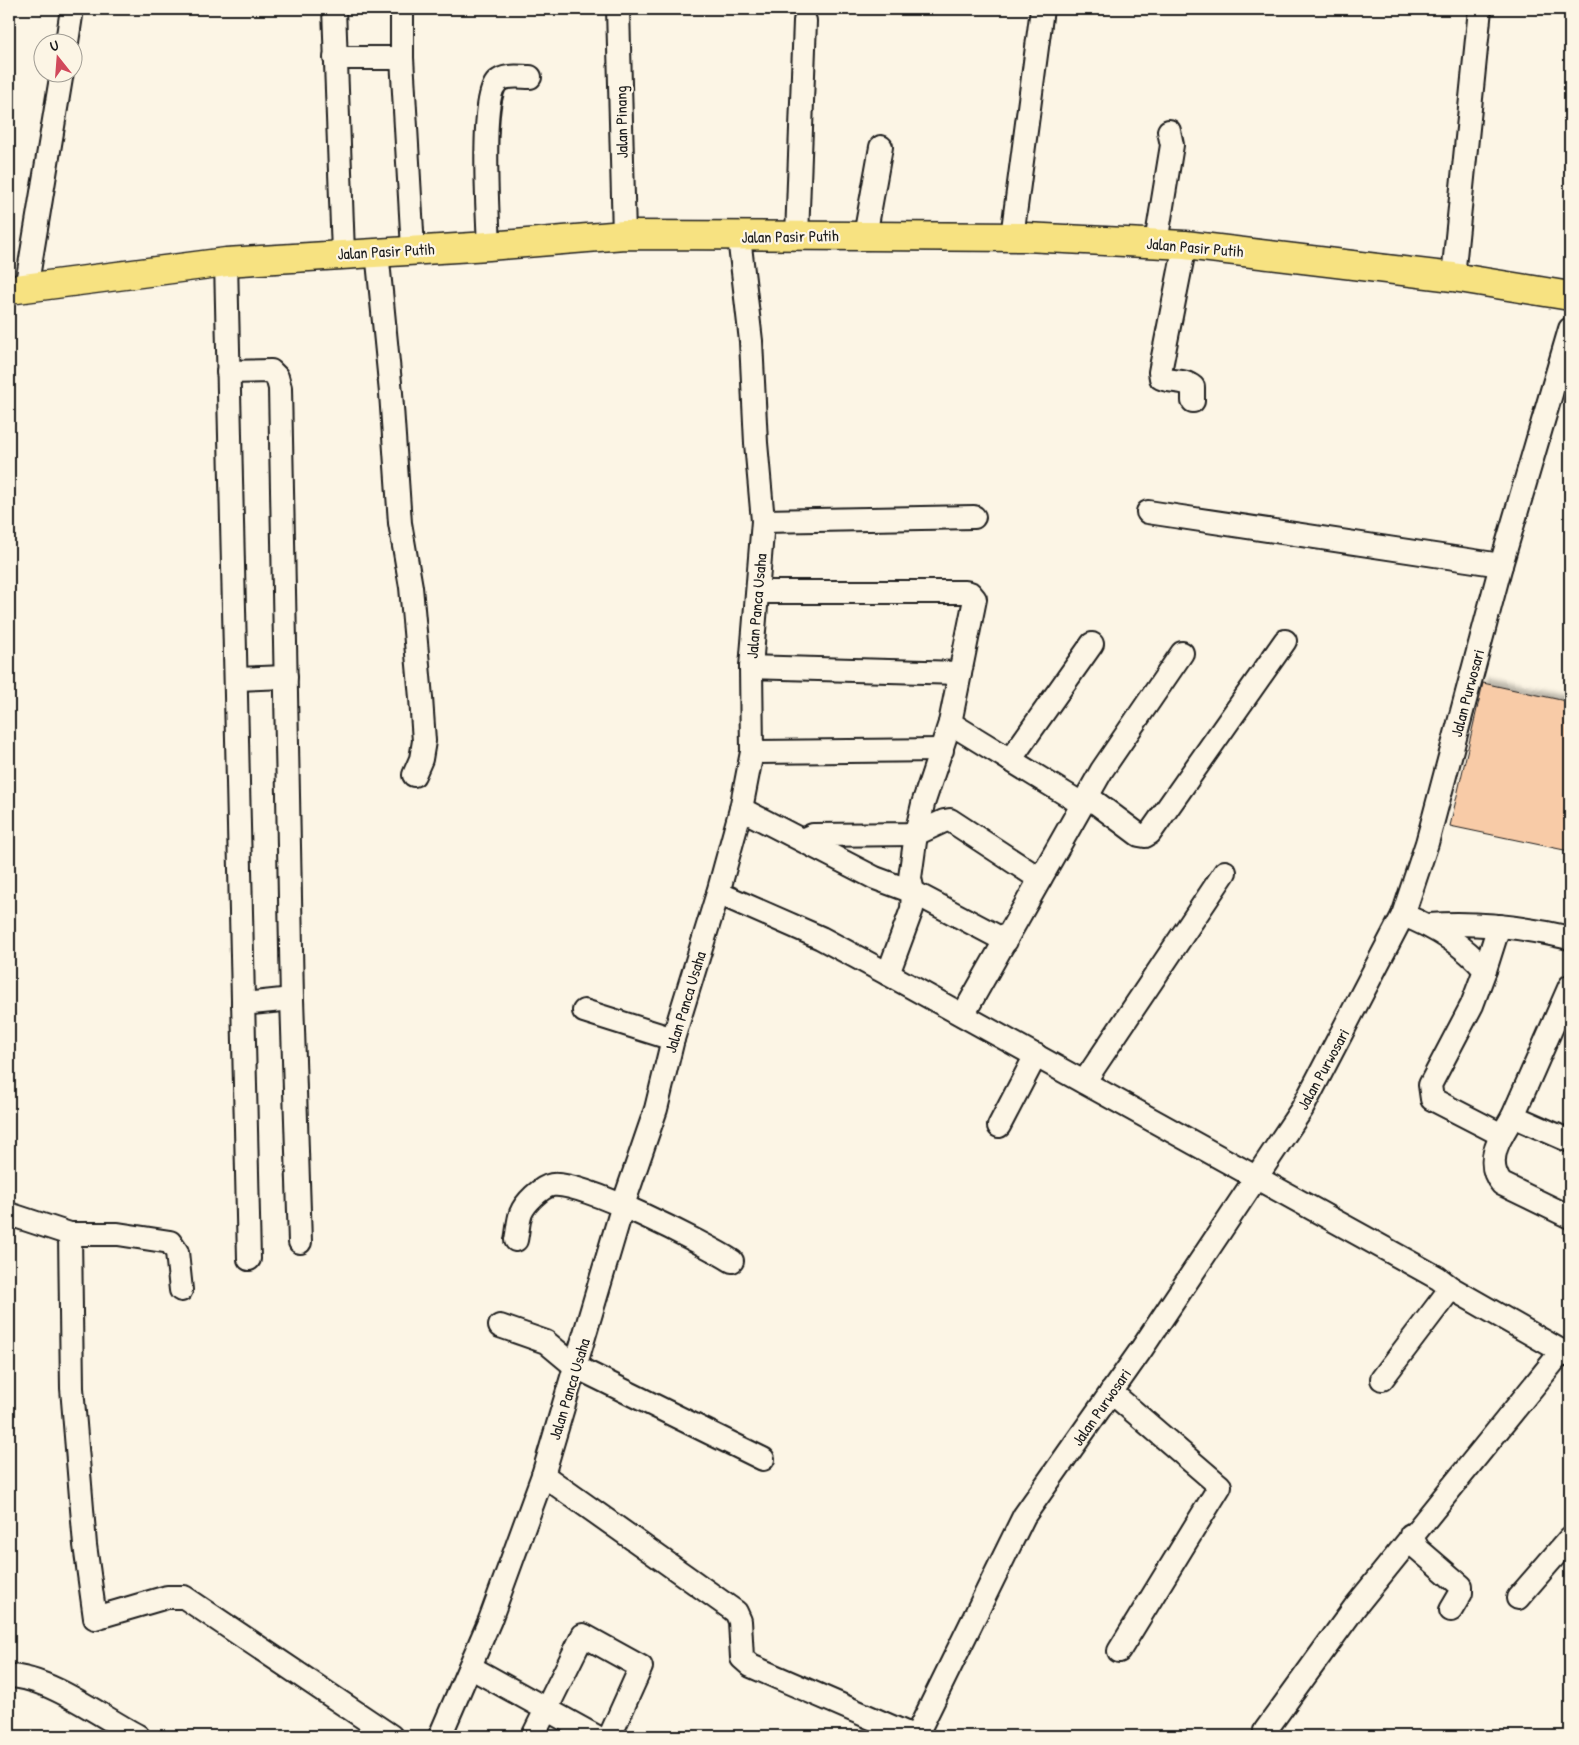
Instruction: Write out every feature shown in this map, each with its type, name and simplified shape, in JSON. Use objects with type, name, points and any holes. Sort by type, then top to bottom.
[{"type":"highway","name":"Jalan Pasir Putih","points":[[17,289],[226,262],[343,253],[489,246],[624,235],[739,237],[865,236],[1012,237],[1185,245],[1453,277],[1570,296]]},
{"type":"street","points":[[68,32],[72,9]]},
{"type":"street","points":[[334,9],[343,253]]},
{"type":"street","points":[[402,9],[402,58],[413,250]]},
{"type":"street","name":"Jalan Pinang","points":[[618,9],[624,235]]},
{"type":"street","points":[[1012,237],[1042,9]]},
{"type":"street","points":[[1453,277],[1480,9]]},
{"type":"street","points":[[797,236],[805,21]]},
{"type":"street","points":[[335,58],[402,58]]},
{"type":"street","points":[[489,246],[486,141],[491,93],[496,82],[502,79],[510,76],[530,77]]},
{"type":"street","points":[[17,289],[60,82]]},
{"type":"street","points":[[1156,243],[1172,145],[1169,131]]},
{"type":"street","points":[[865,236],[881,147]]},
{"type":"street","name":"Jalan Panca Usaha","points":[[440,1736],[490,1620],[543,1475],[623,1205],[656,1109],[673,1040],[718,893],[741,808],[752,752],[751,667],[763,521],[756,443],[751,341],[739,237]]},
{"type":"street","points":[[1185,245],[1160,372],[1161,378],[1167,381],[1187,382],[1193,387],[1193,401]]},
{"type":"street","points":[[377,251],[391,393],[400,523],[411,586],[422,706],[424,740],[421,759],[414,775]]},
{"type":"street","points":[[226,262],[249,1259]]},
{"type":"street","name":"Jalan Purwosari","points":[[917,1736],[1024,1516],[1111,1392],[1302,1109],[1404,915],[1427,843],[1501,565],[1570,329]]},
{"type":"street","points":[[228,372],[271,371],[277,377],[280,388],[292,999],[300,1242]]},
{"type":"street","points":[[1148,512],[1501,565]]},
{"type":"street","points":[[763,521],[974,517]]},
{"type":"street","points":[[758,592],[970,593],[975,599],[950,723],[923,804],[916,834],[910,878],[913,892],[912,909],[888,974]]},
{"type":"street","points":[[950,723],[1010,760],[1084,800],[1139,835],[1145,836],[1150,833],[1285,641]]},
{"type":"street","points":[[1010,760],[1092,644]]},
{"type":"street","points":[[963,1015],[1084,800],[1107,762],[1182,653]]},
{"type":"street","points":[[751,667],[960,672]]},
{"type":"street","points":[[237,679],[286,677]]},
{"type":"street","points":[[752,752],[942,750]]},
{"type":"street","points":[[741,808],[875,878],[913,892],[1006,941]]},
{"type":"street","points":[[804,840],[813,835],[916,834],[944,820],[950,820],[1040,879]]},
{"type":"street","points":[[847,863],[858,834]]},
{"type":"street","points":[[1084,1082],[1224,872]]},
{"type":"street","points":[[718,893],[821,938],[1036,1054],[1256,1179],[1438,1278],[1451,1288],[1566,1354],[1410,1535],[1355,1606],[1265,1731],[1267,1736]]},
{"type":"street","points":[[1404,915],[1429,925],[1467,950],[1484,970]]},
{"type":"street","points":[[1429,925],[1460,923],[1499,926],[1540,931],[1570,938]]},
{"type":"street","points":[[1499,926],[1472,1005],[1430,1086],[1432,1100],[1507,1126],[1570,1141]]},
{"type":"street","points":[[1570,986],[1496,1147],[1493,1170],[1502,1184],[1570,1217]]},
{"type":"street","points":[[243,1004],[292,999]]},
{"type":"street","points":[[584,1011],[673,1040]]},
{"type":"street","points":[[999,1126],[1036,1054]]},
{"type":"street","points":[[516,1240],[521,1212],[534,1196],[550,1185],[563,1185],[623,1205],[704,1244],[732,1261]]},
{"type":"street","points":[[9,1214],[70,1234],[118,1234],[170,1242],[177,1252],[181,1290]]},
{"type":"street","points":[[70,1234],[72,1388],[85,1546],[95,1618],[167,1597],[184,1597],[391,1736]]},
{"type":"street","points":[[1382,1380],[1451,1288]]},
{"type":"street","points":[[500,1326],[546,1342],[576,1366],[763,1459]]},
{"type":"street","points":[[1111,1392],[1220,1486],[1119,1651]]},
{"type":"street","points":[[543,1475],[736,1612],[740,1621],[742,1658],[751,1666],[917,1736]]},
{"type":"street","points":[[1410,1535],[1418,1549],[1461,1586],[1461,1593],[1451,1610]]},
{"type":"street","points":[[1518,1598],[1570,1538]]},
{"type":"street","points":[[534,1736],[583,1635],[641,1667],[610,1736]]},
{"type":"street","points":[[470,1667],[595,1736]]},
{"type":"street","points":[[9,1676],[20,1676],[69,1696],[138,1736]]},
{"type":"building","points":[[1483,683],[1570,702],[1569,851],[1450,826]]}]
